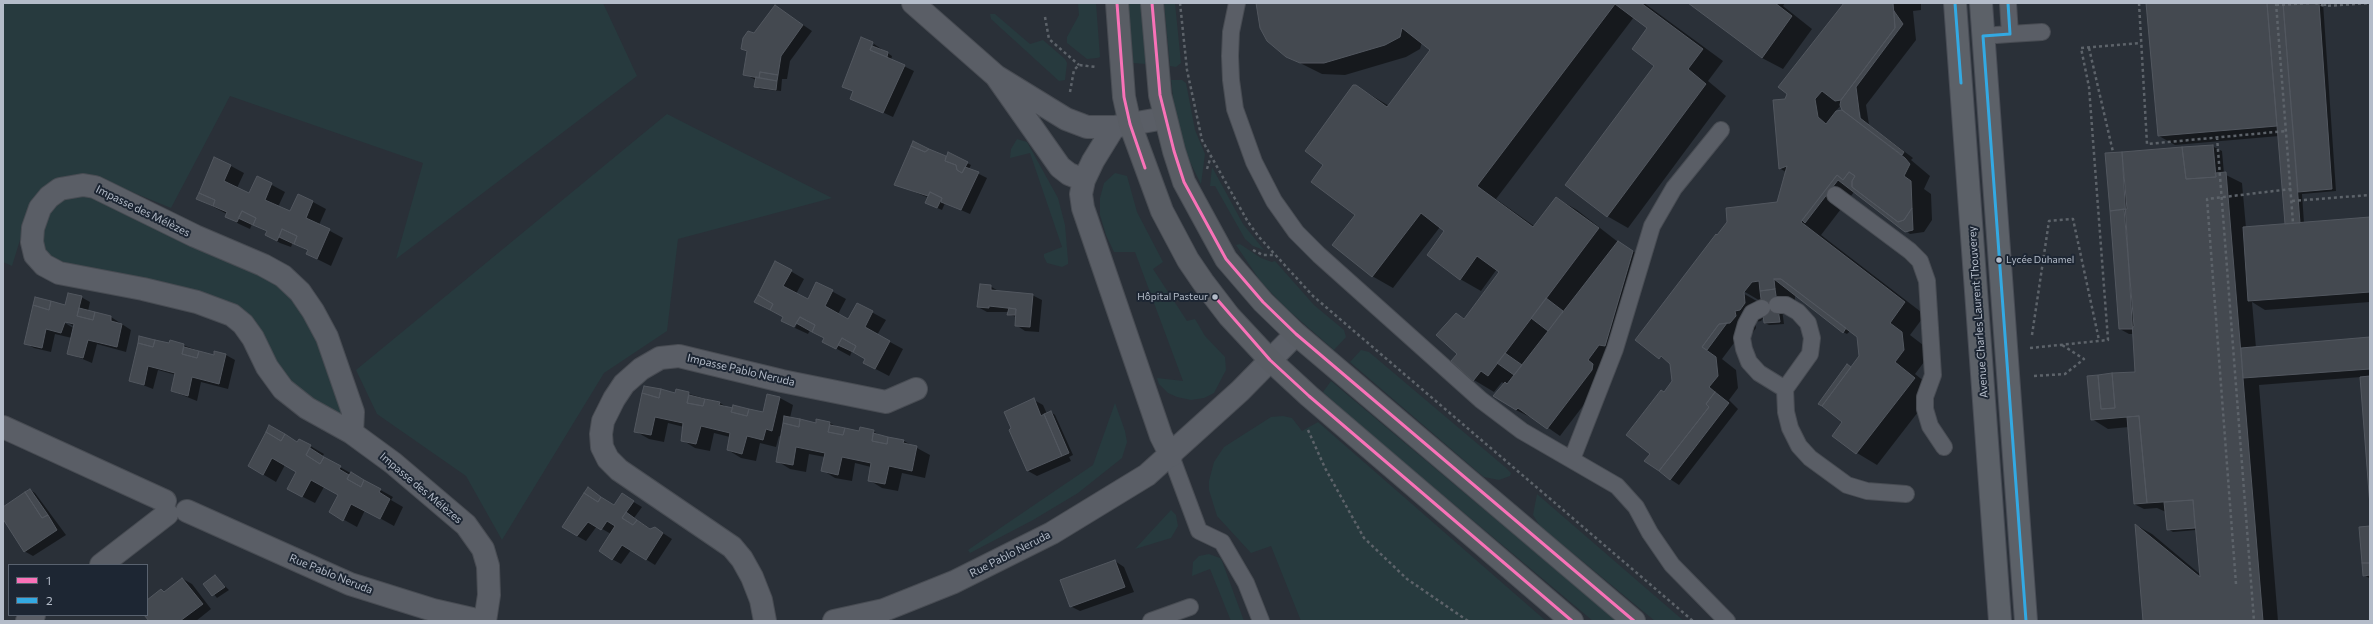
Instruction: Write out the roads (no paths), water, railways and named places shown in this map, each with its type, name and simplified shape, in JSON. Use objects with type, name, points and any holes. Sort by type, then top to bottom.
[{"type":"main road","points":[[1117,3],[1123,90],[1122,126],[1156,198],[1188,260],[1230,316],[1270,360],[1309,396],[1572,621]]},
{"type":"main road","points":[[1152,3],[1160,95],[1165,118],[1184,182],[1226,259],[1263,302],[1296,334],[1634,621]]},
{"type":"main road","name":"Avenue Charles Laurent Thouverey","points":[[1955,3],[2000,621]]},
{"type":"main road","points":[[1981,3],[2026,621]]},
{"type":"street","points":[[913,3],[996,76],[1066,119],[1087,126],[1122,126],[1165,118]]},
{"type":"street","points":[[996,76],[1060,167],[1069,174],[1084,180]]},
{"type":"street","points":[[1122,126],[1093,161],[1084,180],[1081,194],[1082,208],[1161,436],[1171,456]]},
{"type":"street","name":"Impasse des Mélèzes","points":[[352,433],[353,412],[327,337],[313,311],[300,292],[282,276],[263,265],[195,236],[95,187],[83,185],[60,189],[49,197],[40,208],[33,228],[32,242],[35,255],[44,265],[60,272],[197,302],[232,315],[243,324],[253,338],[267,367],[284,390],[307,408],[352,433],[393,463],[466,525],[483,550],[488,566],[489,596],[485,621]]},
{"type":"street","name":"Rue Pablo Neruda","points":[[834,621],[884,610],[954,582],[1018,552],[1148,475],[1171,456],[1240,391],[1296,334]]},
{"type":"street","name":"Impasse Pablo Neruda","points":[[765,621],[761,600],[752,577],[742,559],[732,547],[619,470],[608,460],[602,447],[602,428],[608,409],[614,398],[624,384],[641,369],[660,358],[679,356],[782,381],[886,402],[916,389]]},
{"type":"street","name":"Rue Pablo Neruda","points":[[3,427],[173,509],[350,584],[433,610],[481,621]]},
{"type":"street","points":[[102,564],[173,509]]},
{"type":"lane","points":[[1238,3],[1231,32],[1230,56],[1231,80],[1235,109],[1254,162],[1274,201],[1296,232],[1319,255],[1481,400],[1522,431],[1617,486],[1636,507],[1650,533],[1672,565],[1727,621]]},
{"type":"lane","points":[[2008,3],[2010,34]]},
{"type":"lane","points":[[1983,36],[2042,32]]},
{"type":"lane","points":[[1572,459],[1615,349],[1652,226],[1674,188],[1721,130]]},
{"type":"lane","points":[[1835,195],[1910,251],[1920,261],[1927,281],[1933,374],[1925,397],[1925,409],[1930,426],[1944,448]]},
{"type":"lane","points":[[1785,389],[1759,373],[1749,362],[1742,338],[1746,324],[1752,313],[1770,306],[1786,306],[1798,312],[1808,323],[1812,338],[1810,354],[1785,389],[1786,412],[1790,428],[1800,446],[1810,458],[1847,485],[1867,491],[1906,494]]},
{"type":"lane","points":[[1171,456],[1199,531],[1222,542],[1246,583],[1261,621]]},
{"type":"lane","points":[[1151,621],[1190,607]]},
{"type":"place","name":"Lycée Duhamel","points":[[1999,260]]},
{"type":"place","name":"Hôpital Pasteur","points":[[1215,297]]}]
